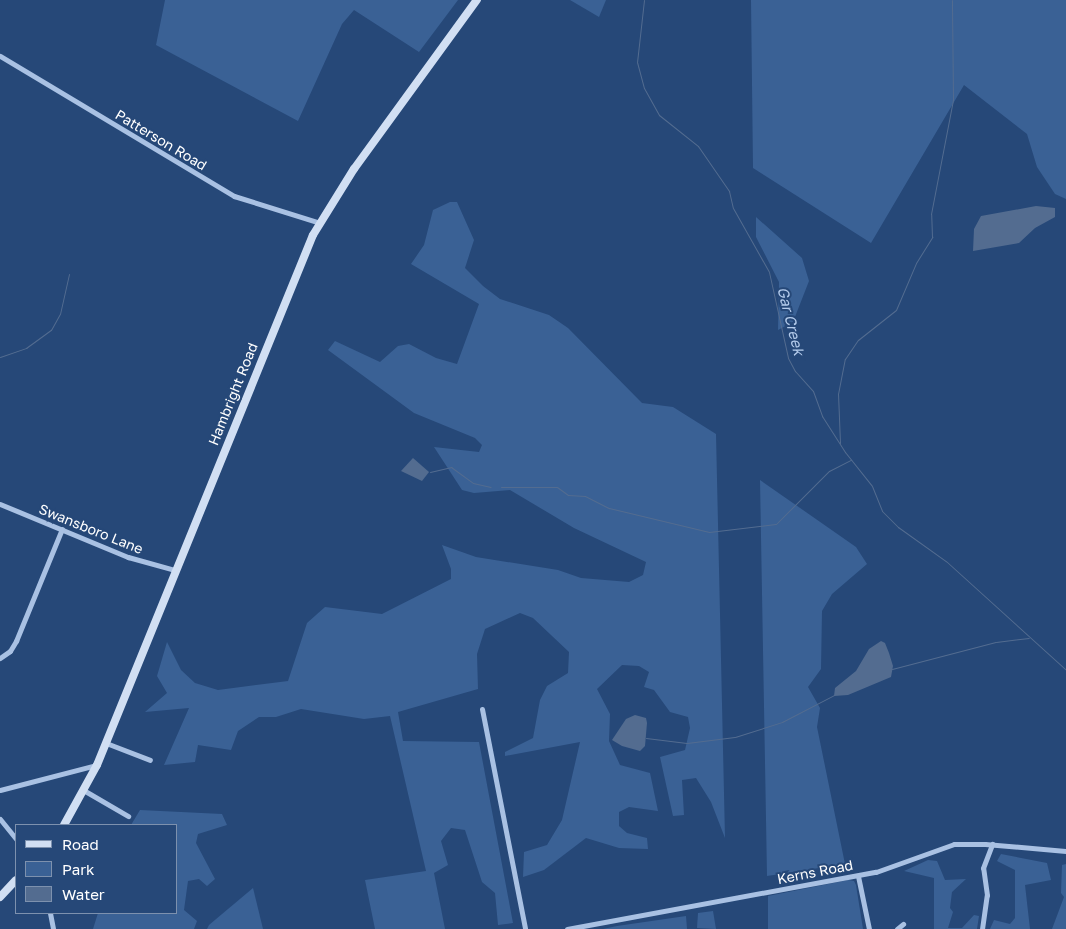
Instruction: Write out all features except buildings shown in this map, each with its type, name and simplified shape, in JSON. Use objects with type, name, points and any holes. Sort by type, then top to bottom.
[{"type":"main road","name":"Hambright Road","points":[[65,824],[85,791],[106,743],[301,260],[320,223],[354,168],[477,0]]},
{"type":"main road","points":[[0,897],[15,881]]},
{"type":"street","name":"Patterson Road","points":[[0,56],[234,196],[320,223]]},
{"type":"street","name":"Swansboro Lane","points":[[0,504],[128,557],[175,570]]},
{"type":"street","points":[[0,658],[10,651],[16,640],[62,529]]},
{"type":"street","points":[[482,709],[525,929]]},
{"type":"street","points":[[106,743],[150,760]]},
{"type":"street","points":[[0,790],[96,765]]},
{"type":"street","points":[[85,791],[128,816]]},
{"type":"street","points":[[0,819],[15,838]]},
{"type":"street","points":[[982,929],[988,895],[983,868],[992,844]]},
{"type":"street","name":"Kerns Road","points":[[567,929],[858,876],[896,867],[948,846],[992,844],[1066,851]]},
{"type":"street","points":[[858,876],[870,929]]},
{"type":"street","points":[[50,914],[53,929]]},
{"type":"street","points":[[897,929],[903,924]]},
{"type":"green space","points":[[165,0],[458,0],[419,52],[354,10],[342,24],[298,121],[156,45]]},
{"type":"green space","points":[[570,0],[606,0],[599,17]]},
{"type":"green space","points":[[751,0],[1066,0],[1066,199],[1055,194],[1037,167],[1027,134],[964,85],[871,243],[753,168]]},
{"type":"green space","points":[[450,202],[457,202],[474,240],[465,268],[483,286],[500,299],[549,315],[568,328],[642,403],[673,407],[716,434],[725,838],[711,802],[696,778],[682,780],[684,815],[673,816],[660,757],[685,750],[690,728],[688,717],[670,712],[654,690],[644,687],[649,672],[639,666],[622,665],[597,689],[610,714],[609,741],[620,765],[650,773],[658,811],[629,807],[619,812],[619,826],[627,833],[647,838],[648,849],[619,848],[586,838],[544,870],[523,877],[524,852],[547,845],[562,820],[580,742],[505,756],[505,752],[533,738],[540,700],[547,686],[568,673],[569,652],[533,618],[520,613],[485,629],[477,654],[478,689],[398,712],[403,741],[479,742],[513,923],[498,925],[495,893],[482,882],[465,830],[451,828],[441,841],[448,865],[434,873],[445,929],[375,929],[365,880],[426,871],[390,716],[364,719],[301,709],[276,717],[259,717],[238,731],[231,750],[198,745],[195,762],[164,765],[189,708],[145,712],[167,693],[157,676],[167,642],[181,670],[195,683],[218,690],[288,681],[307,623],[325,607],[382,614],[451,579],[451,569],[442,545],[476,557],[558,570],[581,578],[629,582],[643,575],[646,562],[574,528],[510,490],[474,493],[462,490],[434,447],[479,452],[482,445],[475,438],[414,413],[328,350],[335,341],[380,362],[398,346],[409,344],[436,358],[457,364],[479,304],[411,264],[424,245],[433,210]]},
{"type":"green space","points":[[756,217],[802,258],[809,281],[793,322],[778,330],[779,282],[756,237]]},
{"type":"green space","points":[[760,480],[856,547],[867,564],[832,594],[822,611],[821,669],[808,687],[820,708],[817,727],[845,864],[767,876]]},
{"type":"green space","points":[[140,810],[222,814],[227,825],[198,834],[196,843],[215,879],[207,886],[199,879],[188,881],[184,910],[197,921],[194,929],[93,929],[98,914],[178,914],[178,824],[132,824]]},
{"type":"green space","points":[[1001,854],[1047,863],[1051,880],[1025,885],[1030,929],[990,929],[994,920],[1010,924],[1015,918],[1015,870],[997,861]]},
{"type":"green space","points":[[928,860],[937,861],[945,880],[966,879],[952,892],[950,908],[953,912],[948,928],[962,928],[974,915],[979,916],[977,929],[934,929],[934,878],[904,871]]},
{"type":"green space","points":[[1066,864],[1066,929],[1052,929],[1064,897],[1061,893],[1062,865]]},
{"type":"green space","points":[[848,880],[854,881],[856,885],[863,929],[768,929],[768,896]]},
{"type":"green space","points":[[253,888],[263,929],[207,929],[209,925]]},
{"type":"green space","points":[[713,911],[716,929],[697,928],[698,913]]},
{"type":"green space","points":[[686,916],[687,929],[603,929],[617,926]]},
{"type":"water","points":[[1036,206],[1055,208],[1055,217],[1035,228],[1019,243],[973,251],[974,229],[981,216]]},
{"type":"water","points":[[413,458],[429,472],[422,481],[401,471]]},
{"type":"water","points":[[881,641],[885,643],[893,666],[891,677],[848,695],[834,696],[835,688],[856,671],[869,649]]},
{"type":"water","points":[[635,715],[646,718],[647,723],[645,746],[640,751],[622,746],[612,740],[626,719]]},
{"type":"waterway","name":"Gar Creek","points":[[644,0],[637,62],[644,88],[659,115],[698,146],[729,191],[733,208],[769,272],[788,358],[795,371],[813,391],[822,416],[845,452],[872,486],[882,511],[898,527],[947,562],[1066,670]]},
{"type":"waterway","points":[[840,443],[838,394],[845,359],[858,340],[896,310],[916,263],[932,237],[931,214],[953,100],[952,0]]},
{"type":"waterway","points":[[0,357],[26,348],[51,330],[60,314],[69,274]]},
{"type":"waterway","points":[[501,487],[557,487],[568,495],[585,496],[609,508],[709,532],[776,524],[829,471],[851,460]]},
{"type":"waterway","points":[[430,472],[451,467],[473,483],[491,487]]},
{"type":"waterway","points":[[892,669],[996,642],[1029,638]]},
{"type":"waterway","points":[[646,738],[687,743],[735,737],[782,722],[834,695]]}]
